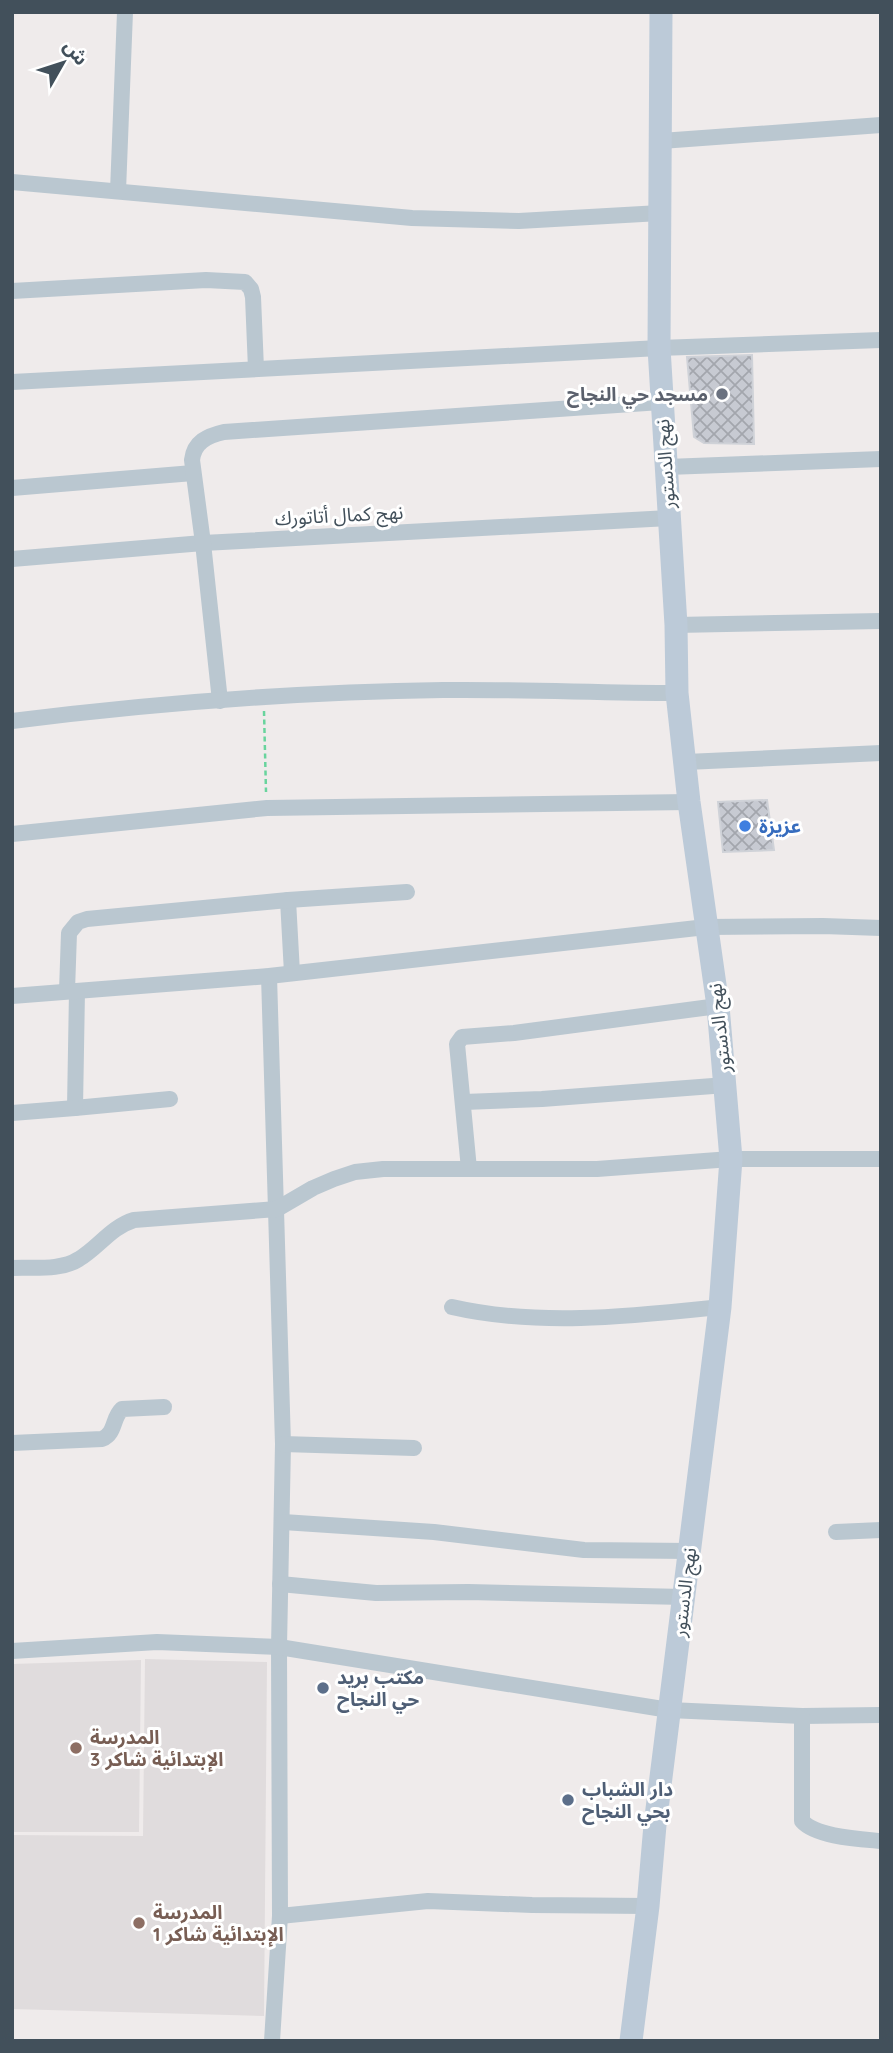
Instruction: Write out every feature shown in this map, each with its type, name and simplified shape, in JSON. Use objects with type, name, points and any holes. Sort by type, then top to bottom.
[{"type":"street","points":[[118,191],[125,12]]},
{"type":"street","name":"نهج الدستور","points":[[631,2041],[691,1527],[720,1307],[732,1160],[718,1006],[689,802],[677,693],[676,625],[659,348],[661,12]]},
{"type":"street","points":[[661,141],[881,125]]},
{"type":"street","points":[[12,182],[412,218],[519,221],[660,213]]},
{"type":"street","points":[[12,291],[206,280],[245,282],[253,297],[256,369]]},
{"type":"street","points":[[12,382],[659,348],[881,340]]},
{"type":"street","points":[[220,701],[191,460],[197,444],[213,434],[223,432],[661,402]]},
{"type":"street","points":[[667,467],[881,459]]},
{"type":"street","points":[[12,488],[194,473]]},
{"type":"street","name":"نهج كمال أتاتورك","points":[[12,559],[203,543],[669,518]]},
{"type":"street","points":[[676,625],[881,621]]},
{"type":"street","points":[[12,722],[106,710],[264,697],[447,690],[677,693]]},
{"type":"street","points":[[686,762],[881,753]]},
{"type":"street","points":[[12,834],[267,808],[689,802]]},
{"type":"street","points":[[75,1108],[69,933],[78,922],[288,900],[407,892]]},
{"type":"street","points":[[288,900],[292,973]]},
{"type":"street","points":[[12,996],[269,976],[706,927],[881,928]]},
{"type":"street","points":[[269,976],[283,1444],[279,1647],[280,1916],[272,2041]]},
{"type":"street","points":[[468,1169],[457,1044],[462,1037],[514,1033],[718,1006]]},
{"type":"street","points":[[464,1102],[726,1085]]},
{"type":"street","points":[[12,1113],[170,1098]]},
{"type":"street","points":[[12,1268],[67,1265],[78,1261],[123,1224],[134,1220],[277,1209],[313,1188],[355,1172],[383,1169],[597,1169],[732,1160],[881,1159]]},
{"type":"street","points":[[452,1307],[500,1315],[574,1318],[643,1315],[720,1307]]},
{"type":"street","points":[[12,1443],[102,1439],[110,1435],[122,1409],[164,1407]]},
{"type":"street","points":[[283,1444],[414,1448]]},
{"type":"street","points":[[283,1522],[434,1532],[584,1550],[690,1551]]},
{"type":"street","points":[[836,1532],[881,1530]]},
{"type":"street","points":[[280,1584],[376,1593],[468,1592],[684,1597]]},
{"type":"street","points":[[12,1651],[157,1642],[279,1647],[669,1710],[802,1716],[881,1715]]},
{"type":"street","points":[[802,1716],[802,1821],[806,1826],[820,1832],[881,1841]]},
{"type":"street","points":[[280,1916],[428,1900],[532,1905],[648,1906]]},
{"type":"path","points":[[264,697],[267,808]]},
{"type":"shaded area","name":"المدرسة الإبتدائية شاكر 1","points":[[145,1659],[267,1662],[264,2016],[12,2009],[12,1835],[143,1836]]},
{"type":"shaded area","name":"المدرسة الإبتدائية شاكر 3","points":[[141,1660],[139,1832],[12,1832],[12,1664]]},
{"type":"building","name":"مسجد حي النجاح","points":[[752,355],[754,444],[704,443],[694,437],[687,357]]},
{"type":"building","name":"عزيزة","points":[[767,800],[774,850],[723,852],[718,802]]},
{"type":"place","name":"مسجد حي النجاح","points":[[722,394]]},
{"type":"place","name":"عزيزة","points":[[745,826]]},
{"type":"place","name":"مكتب بريد حي النجاح","points":[[323,1688]]},
{"type":"place","name":"المدرسة الإبتدائية شاكر 3","points":[[76,1748]]},
{"type":"place","name":"دار الشباب بحي النجاح","points":[[568,1800]]},
{"type":"place","name":"المدرسة الإبتدائية شاكر 1","points":[[139,1923]]}]
